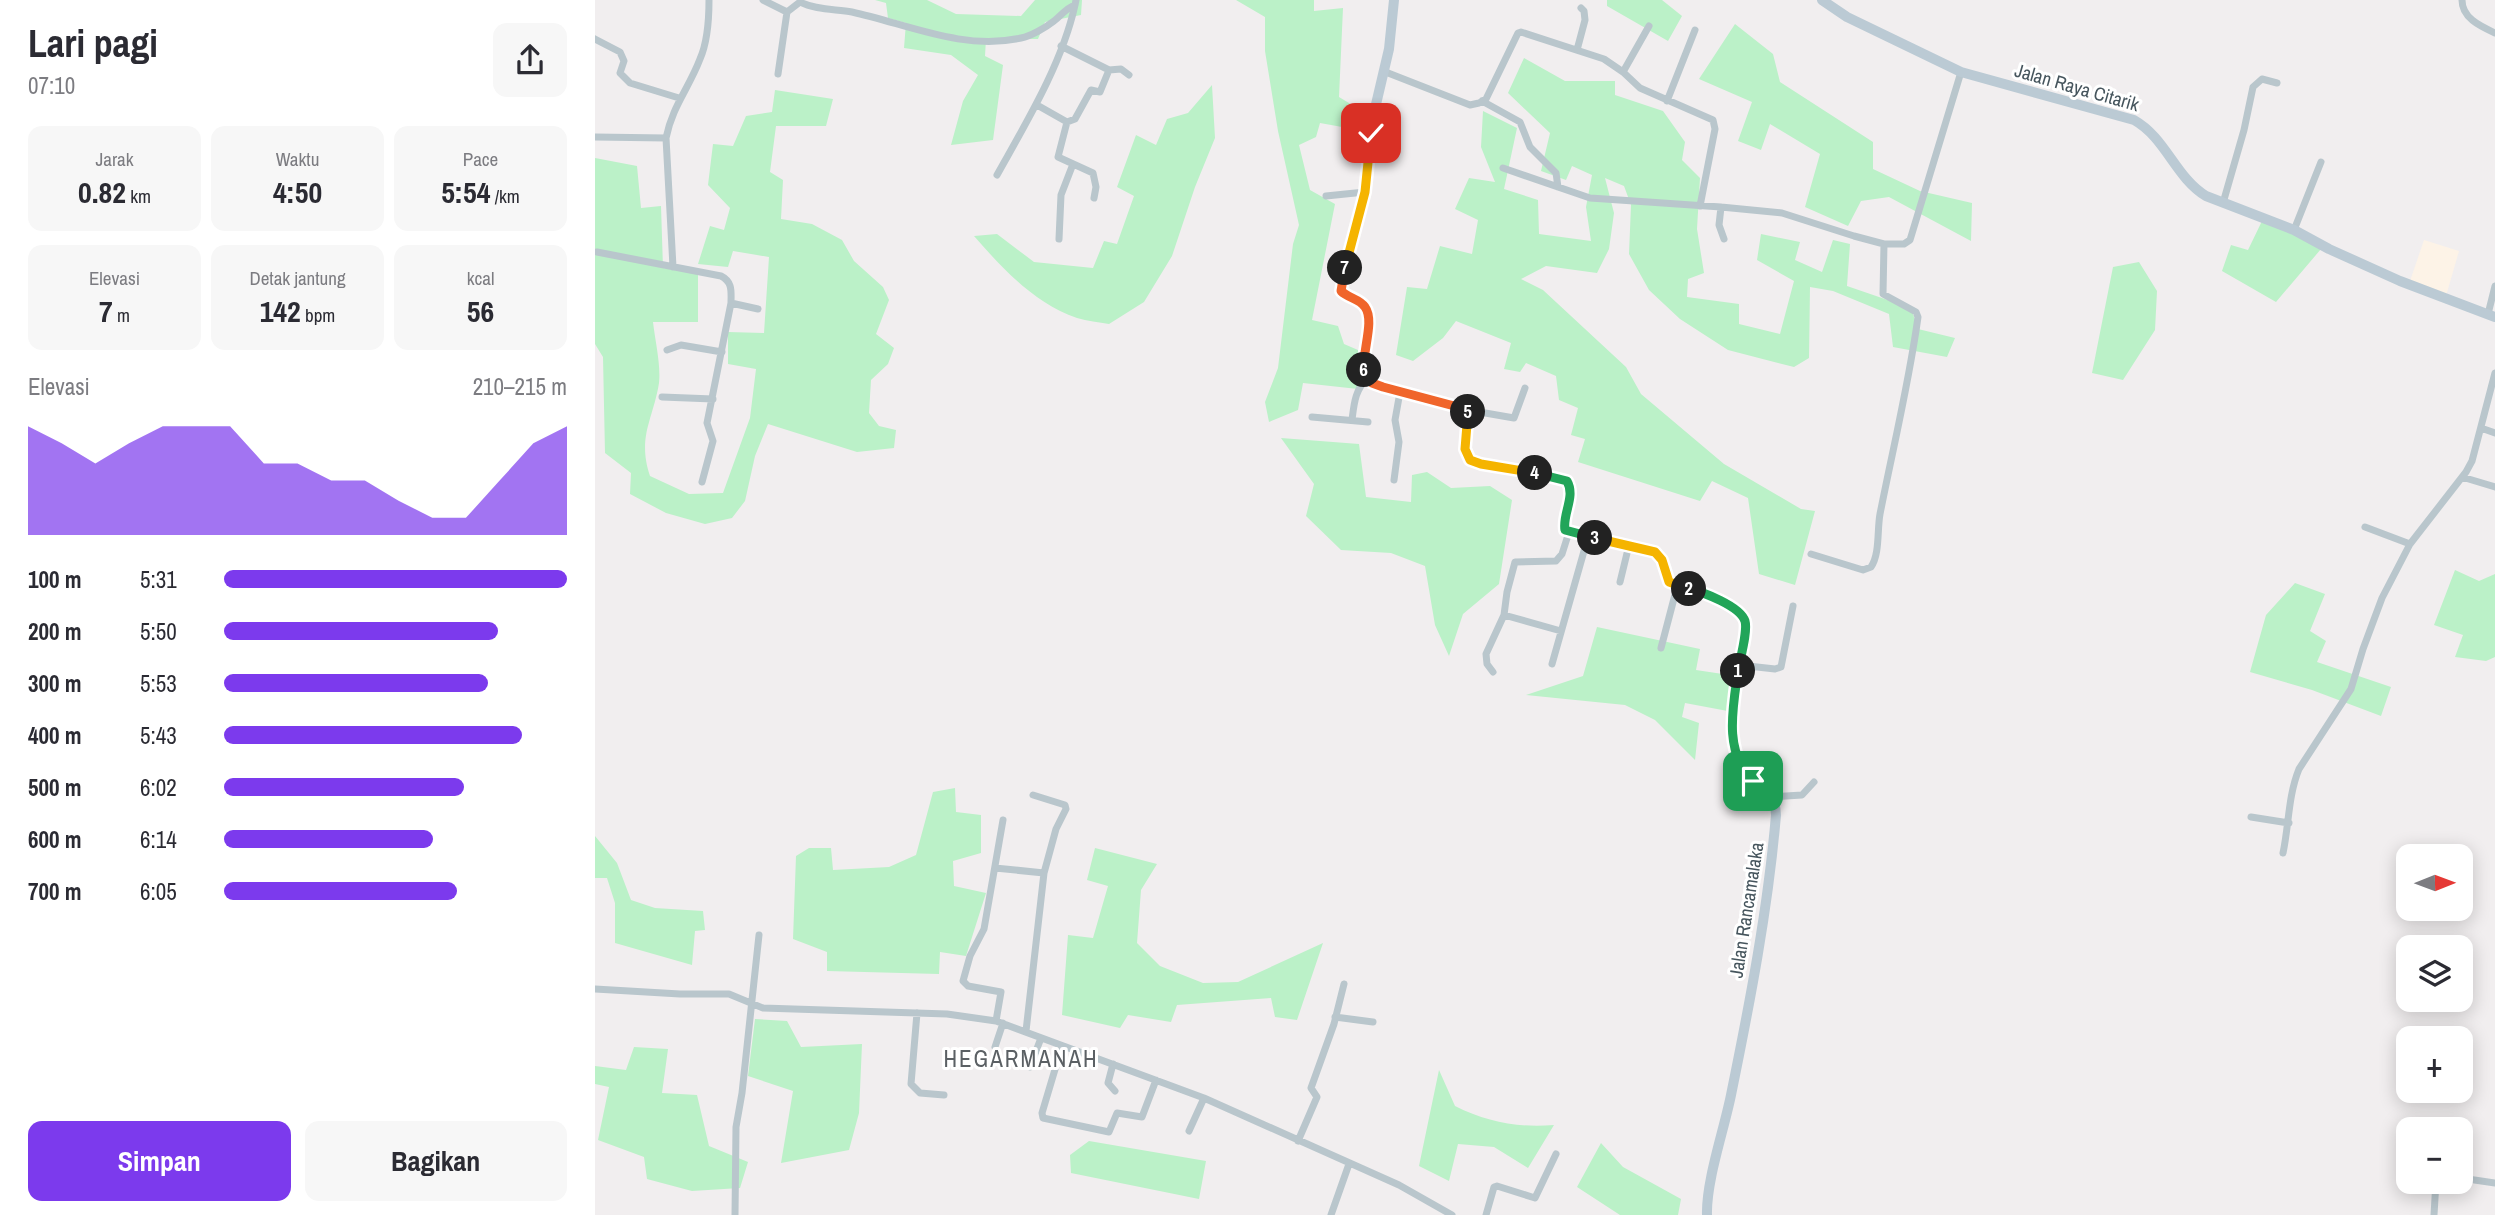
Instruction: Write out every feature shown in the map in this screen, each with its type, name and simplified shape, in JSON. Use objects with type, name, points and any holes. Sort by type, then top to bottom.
[{"type":"street","points":[[673,267],[666,138],[679,98],[701,58],[706,38],[709,0]]},
{"type":"street","points":[[763,0],[787,12]]},
{"type":"street","points":[[1394,0],[1393,24],[1373,117],[1365,192],[1341,287],[1344,295],[1361,302],[1368,312],[1369,324],[1363,352],[1368,378],[1383,387],[1400,392],[1468,410],[1514,418],[1525,388]]},
{"type":"street","name":"Jalan Raya Citarik","points":[[1822,0],[1847,17],[1961,72],[2134,120],[2154,134],[2172,162],[2196,190],[2294,230],[2388,276],[2492,315]]},
{"type":"street","points":[[2462,0],[2462,8],[2467,17],[2495,33]]},
{"type":"street","points":[[778,74],[787,12],[800,1],[807,5],[852,12],[949,38],[987,41],[1023,38],[1054,21],[1072,3]]},
{"type":"street","points":[[996,175],[1037,105],[1070,24],[1072,3]]},
{"type":"street","points":[[1577,50],[1585,17],[1581,8]]},
{"type":"street","points":[[1623,72],[1649,26]]},
{"type":"street","points":[[1667,101],[1695,30]]},
{"type":"street","points":[[1482,102],[1518,33],[1524,32],[1604,59],[1640,88],[1713,120],[1714,129],[1700,206]]},
{"type":"street","points":[[595,39],[620,51],[624,61],[620,74],[628,82],[679,98]]},
{"type":"street","points":[[1061,46],[1109,70],[1121,69],[1129,75]]},
{"type":"street","points":[[1067,122],[1075,119],[1091,90],[1100,92],[1109,70]]},
{"type":"street","points":[[1383,71],[1470,105],[1482,102],[1520,122],[1530,147],[1556,173],[1558,187]]},
{"type":"street","points":[[1503,168],[1590,198],[1781,213],[1884,244],[1904,244],[1910,240],[1961,72]]},
{"type":"street","points":[[2223,203],[2253,87],[2262,79],[2277,83]]},
{"type":"street","points":[[1037,105],[1067,122]]},
{"type":"street","points":[[1067,122],[1058,157],[1093,173],[1096,187],[1094,198]]},
{"type":"street","points":[[595,137],[666,138]]},
{"type":"street","points":[[2294,230],[2321,162]]},
{"type":"street","points":[[1059,239],[1061,195],[1073,164]]},
{"type":"street","points":[[1326,197],[1365,192]]},
{"type":"street","points":[[1721,207],[1719,225],[1724,239]]},
{"type":"street","points":[[1811,554],[1863,570],[1871,567],[1875,559],[1878,527],[1911,365],[1918,317],[1916,312],[1883,294],[1884,244]]},
{"type":"street","points":[[597,252],[727,279],[731,303],[706,427],[713,441],[702,482]]},
{"type":"street","points":[[2492,315],[2495,286]]},
{"type":"street","points":[[731,303],[758,309]]},
{"type":"street","points":[[667,350],[681,345],[722,352]]},
{"type":"street","points":[[2283,853],[2293,783],[2299,769],[2351,689],[2382,598],[2410,544],[2472,461],[2495,373]]},
{"type":"street","points":[[1352,420],[1356,393],[1360,384],[1368,378]]},
{"type":"street","points":[[1394,480],[1399,442],[1395,420],[1400,392]]},
{"type":"street","points":[[662,397],[712,399]]},
{"type":"street","points":[[1468,410],[1465,449],[1470,460],[1567,481],[1571,492],[1564,526],[1569,533],[1651,550],[1659,555],[1669,582],[1720,601],[1742,615],[1745,627],[1732,720],[1736,751],[1744,772],[1772,797],[1802,795],[1814,782]]},
{"type":"street","points":[[1312,417],[1369,422]]},
{"type":"street","points":[[2481,428],[2495,433]]},
{"type":"street","points":[[2462,477],[2495,487]]},
{"type":"street","points":[[2365,527],[2410,544]]},
{"type":"street","points":[[1493,672],[1487,664],[1487,650],[1495,640],[1504,615],[1514,562],[1556,561],[1562,554],[1569,533]]},
{"type":"street","points":[[1552,664],[1588,537]]},
{"type":"street","points":[[1620,582],[1629,545]]},
{"type":"street","points":[[1661,648],[1677,587]]},
{"type":"street","points":[[1739,665],[1775,669],[1781,667],[1793,606]]},
{"type":"street","points":[[1504,615],[1562,631]]},
{"type":"street","points":[[1026,1031],[1044,873],[1056,829],[1066,807],[1033,795]]},
{"type":"street","name":"Jalan Rancamalaka","points":[[1707,1215],[1707,1197],[1725,1125],[1762,927],[1776,815],[1776,804],[1772,797]]},
{"type":"street","points":[[2251,817],[2289,823]]},
{"type":"street","points":[[995,1047],[1002,992],[968,986],[963,981],[970,956],[984,929],[1003,820]]},
{"type":"street","points":[[995,868],[1044,873]]},
{"type":"street","points":[[735,1215],[736,1127],[753,1003],[759,935]]},
{"type":"street","points":[[1298,1141],[1317,1097],[1311,1088],[1344,984]]},
{"type":"street","points":[[595,989],[729,994],[762,1008],[947,1014],[1000,1022],[1204,1098],[1399,1185],[1450,1215]]},
{"type":"street","points":[[917,1013],[911,1084],[920,1093],[944,1095]]},
{"type":"street","points":[[1335,1017],[1373,1022]]},
{"type":"street","points":[[1030,1067],[1041,1038]]},
{"type":"street","points":[[1062,1046],[1042,1113],[1043,1118],[1109,1132],[1117,1113],[1142,1117],[1156,1080]]},
{"type":"street","points":[[1113,1065],[1108,1083],[1115,1091]]},
{"type":"street","points":[[1189,1132],[1204,1098]]},
{"type":"street","points":[[1486,1215],[1494,1187],[1535,1198],[1556,1154]]},
{"type":"street","points":[[1331,1215],[1349,1164]]},
{"type":"street","points":[[2473,1180],[2495,1183]]},
{"type":"street","points":[[2434,1215],[2435,1194]]},
{"type":"shaded area","points":[[2424,240],[2459,251],[2446,296],[2410,281]]},
{"type":"green space","points":[[875,0],[927,0],[956,14],[1021,16],[1035,0],[1082,0],[1081,15],[1045,22],[1038,39],[986,39],[985,56],[1003,65],[993,140],[951,145],[963,101],[978,75],[951,55],[904,48],[906,23],[888,18],[886,3]]},
{"type":"green space","points":[[1236,0],[1314,0],[1314,11],[1343,8],[1339,97],[1354,106],[1353,129],[1320,123],[1316,137],[1299,145],[1310,190],[1335,204],[1312,320],[1338,326],[1344,344],[1358,350],[1358,389],[1303,383],[1298,410],[1269,422],[1265,402],[1278,368],[1293,244],[1299,225],[1278,131],[1265,51],[1265,17]]},
{"type":"green space","points":[[1607,0],[1662,0],[1682,16],[1668,41],[1607,6]]},
{"type":"green space","points":[[1735,24],[1773,54],[1780,82],[1873,142],[1873,169],[1920,191],[1972,203],[1971,241],[1889,197],[1861,201],[1848,226],[1805,207],[1820,154],[1770,124],[1761,150],[1738,141],[1752,102],[1699,79]]},
{"type":"green space","points":[[1524,58],[1565,81],[1615,81],[1615,95],[1663,111],[1685,142],[1682,160],[1700,178],[1697,229],[1704,273],[1688,279],[1687,297],[1739,304],[1739,324],[1780,334],[1794,281],[1757,260],[1761,234],[1800,242],[1795,260],[1822,272],[1833,240],[1850,244],[1847,286],[1911,308],[1918,329],[1955,338],[1947,357],[1893,347],[1889,314],[1833,291],[1810,287],[1809,358],[1794,367],[1728,350],[1680,319],[1649,290],[1629,254],[1631,205],[1624,186],[1605,178],[1614,213],[1609,249],[1597,273],[1546,266],[1521,279],[1543,290],[1626,367],[1641,394],[1724,464],[1801,509],[1815,511],[1795,585],[1759,574],[1748,498],[1712,481],[1700,501],[1578,462],[1585,439],[1571,435],[1578,408],[1559,400],[1556,376],[1526,363],[1520,372],[1504,369],[1511,343],[1456,321],[1443,338],[1413,361],[1396,355],[1407,287],[1427,289],[1440,246],[1472,254],[1478,220],[1455,209],[1469,178],[1495,182],[1481,147],[1483,111],[1517,128],[1504,189],[1538,200],[1539,234],[1591,241],[1586,207],[1592,175],[1572,166],[1566,180],[1541,171],[1550,133],[1508,93]]},
{"type":"green space","points":[[1212,85],[1215,138],[1172,256],[1144,302],[1109,324],[1061,312],[1020,284],[974,236],[997,234],[1034,262],[1093,268],[1104,241],[1117,244],[1134,196],[1117,187],[1136,135],[1156,145],[1167,119],[1188,113]]},
{"type":"green space","points":[[775,90],[833,99],[826,126],[776,126],[770,172],[783,180],[781,219],[812,224],[842,240],[854,261],[883,287],[889,300],[876,334],[894,348],[888,364],[871,380],[869,413],[879,426],[896,430],[894,448],[857,452],[768,424],[755,456],[745,501],[732,518],[705,524],[666,513],[630,494],[631,473],[605,453],[603,357],[595,344],[595,158],[637,166],[641,208],[661,206],[663,268],[698,274],[698,322],[653,322],[659,361],[659,383],[646,439],[646,462],[650,476],[689,494],[723,493],[750,418],[756,369],[728,364],[728,332],[764,333],[769,257],[733,251],[728,267],[698,264],[710,226],[724,230],[730,208],[708,185],[713,144],[733,146],[746,116],[772,112]]},
{"type":"green space","points":[[2262,221],[2300,231],[2321,249],[2276,302],[2222,271],[2231,245],[2248,250]]},
{"type":"green space","points":[[2139,262],[2157,291],[2155,330],[2123,380],[2092,373],[2113,267]]},
{"type":"green space","points":[[1281,438],[1359,444],[1366,497],[1411,502],[1412,475],[1427,472],[1451,488],[1490,486],[1512,500],[1499,584],[1463,614],[1449,656],[1435,625],[1425,566],[1391,553],[1341,550],[1306,516],[1314,484]]},
{"type":"green space","points":[[2455,570],[2479,581],[2495,574],[2495,657],[2486,661],[2455,657],[2463,635],[2434,625]]},
{"type":"green space","points":[[2295,583],[2325,594],[2310,631],[2326,641],[2317,662],[2391,687],[2381,716],[2312,690],[2250,672],[2266,615]]},
{"type":"green space","points":[[1597,627],[1700,649],[1696,670],[1736,676],[1733,712],[1685,703],[1682,717],[1699,723],[1695,760],[1655,720],[1625,705],[1526,695],[1583,676]]},
{"type":"green space","points":[[955,788],[956,812],[981,815],[981,853],[953,861],[954,886],[986,893],[966,956],[940,952],[939,974],[827,971],[827,952],[793,939],[796,856],[809,848],[831,848],[833,870],[889,867],[916,855],[933,792]]},
{"type":"green space","points":[[595,836],[617,863],[631,900],[655,908],[703,911],[705,930],[695,931],[692,965],[615,943],[615,903],[607,878],[595,878]]},
{"type":"green space","points":[[1095,848],[1157,864],[1141,890],[1137,943],[1160,966],[1203,983],[1238,982],[1323,943],[1297,1020],[1275,1017],[1271,998],[1177,1005],[1171,1022],[1128,1015],[1120,1028],[1062,1015],[1068,935],[1093,938],[1108,886],[1087,880]]},
{"type":"green space","points":[[755,1019],[787,1021],[801,1047],[862,1044],[859,1113],[849,1150],[781,1163],[793,1091],[748,1076]]},
{"type":"green space","points":[[634,1047],[668,1049],[662,1093],[697,1095],[709,1146],[748,1162],[740,1188],[692,1191],[647,1179],[644,1157],[598,1140],[609,1087],[595,1084],[595,1066],[626,1070]]},
{"type":"green space","points":[[1439,1070],[1455,1106],[1503,1123],[1554,1125],[1528,1168],[1494,1147],[1458,1144],[1449,1181],[1419,1166]]},
{"type":"green space","points":[[1089,1141],[1206,1161],[1199,1199],[1071,1173],[1070,1155]]},
{"type":"green space","points":[[1601,1143],[1623,1167],[1681,1199],[1678,1215],[1620,1215],[1577,1187]]},
{"type":"district","name":"HEGARMANAH","points":[[1021,1058]]},
{"type":"route","points":[[1371,133],[1365,192],[1341,287],[1344,295],[1361,302],[1368,312],[1369,324],[1363,362],[1368,378],[1372,383],[1383,387],[1468,410],[1465,449],[1470,460],[1567,481],[1571,489],[1565,530],[1651,550],[1662,560],[1669,582],[1677,587],[1703,593],[1742,615],[1745,627],[1732,729],[1739,763],[1753,781]]}]
